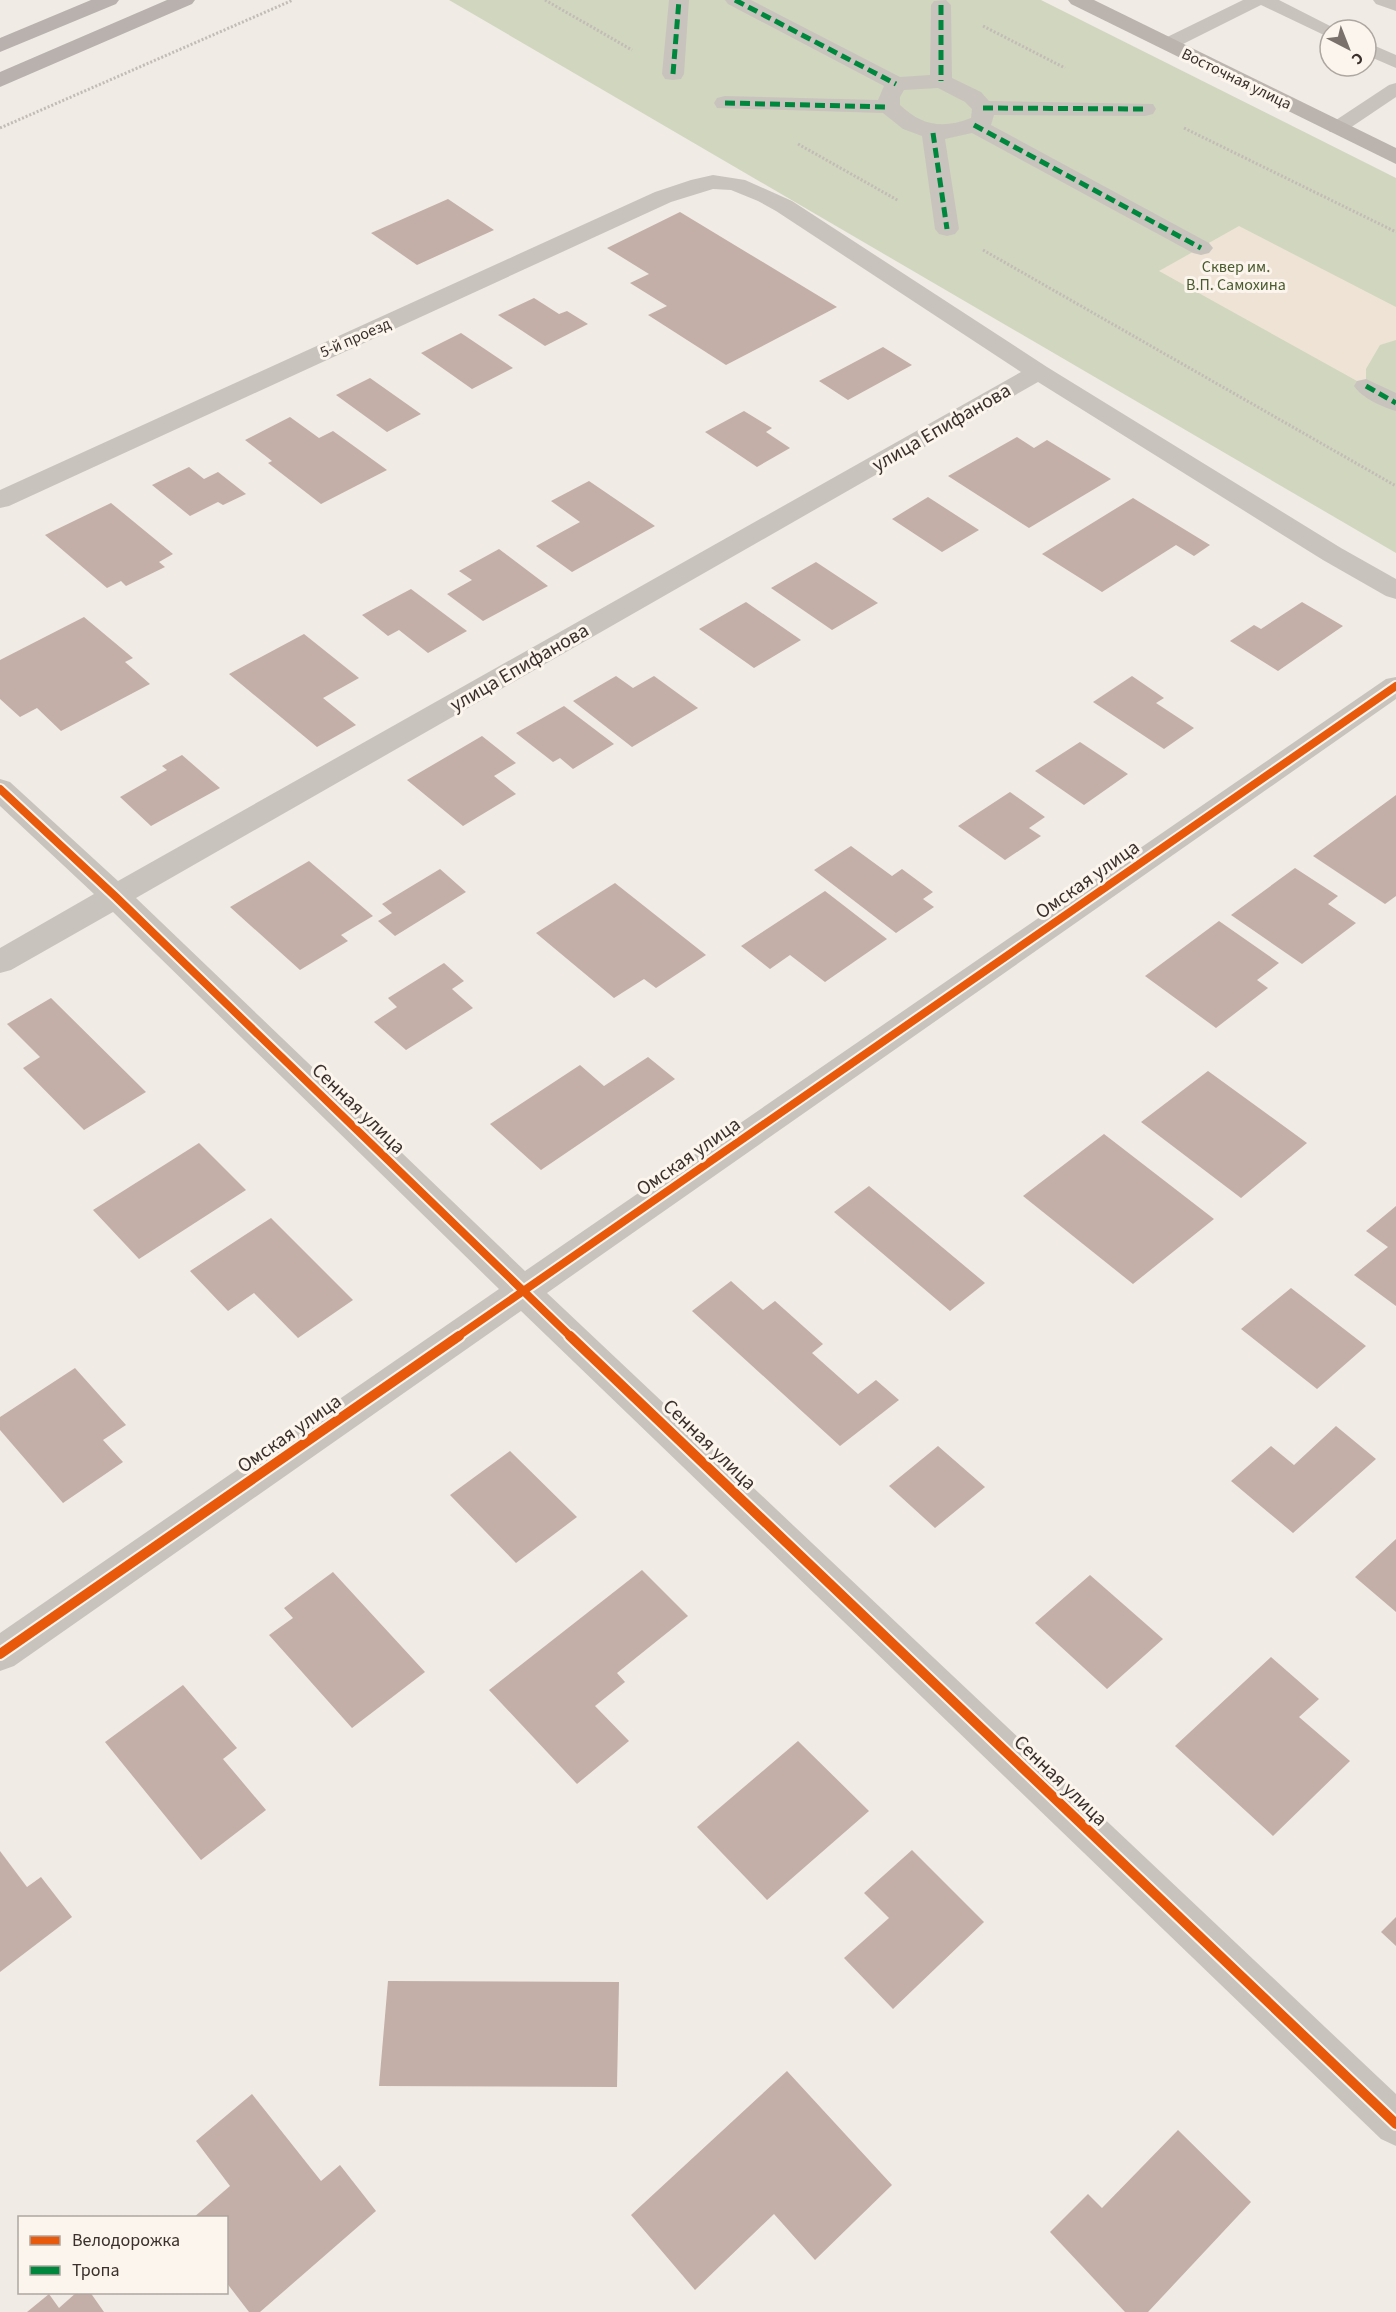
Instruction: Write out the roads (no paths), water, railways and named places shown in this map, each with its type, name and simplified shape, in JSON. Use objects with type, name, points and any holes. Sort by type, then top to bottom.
[{"type":"main road","points":[[0,46],[109,0]]},
{"type":"main road","points":[[0,80],[185,0]]},
{"type":"main road","name":"Восточная улица","points":[[1078,0],[1396,157]]},
{"type":"street","points":[[673,74],[678,0]]},
{"type":"street","points":[[735,0],[896,84],[941,81],[973,96],[978,117],[1201,248]]},
{"type":"street","points":[[941,5],[941,81]]},
{"type":"street","points":[[896,84],[889,97],[889,107],[903,122],[933,133],[960,131],[978,117],[1144,109]]},
{"type":"street","points":[[725,103],[889,107]]},
{"type":"street","points":[[933,133],[947,229]]},
{"type":"street","name":"5-й проезд","points":[[0,500],[652,202],[689,186],[712,181],[731,182],[784,206],[1038,372]]},
{"type":"street","points":[[1038,372],[1332,554],[1396,590]]},
{"type":"street","name":"улица Епифанова","points":[[0,962],[1038,372]]},
{"type":"street","points":[[1366,386],[1396,403]]},
{"type":"street","name":"Омская улица","points":[[0,1654],[1396,686]]},
{"type":"street","name":"Сенная улица","points":[[0,789],[116,897],[524,1292],[1396,2124]]},
{"type":"lane","points":[[1168,44],[1257,0]]},
{"type":"lane","points":[[1264,0],[1318,25]]},
{"type":"lane","points":[[1382,0],[1396,6]]},
{"type":"lane","points":[[1378,54],[1396,62]]},
{"type":"lane","points":[[1336,128],[1396,89]]},
{"type":"park label","name":"Сквер им. В.П. Самохина","points":[[1236,275]]}]
